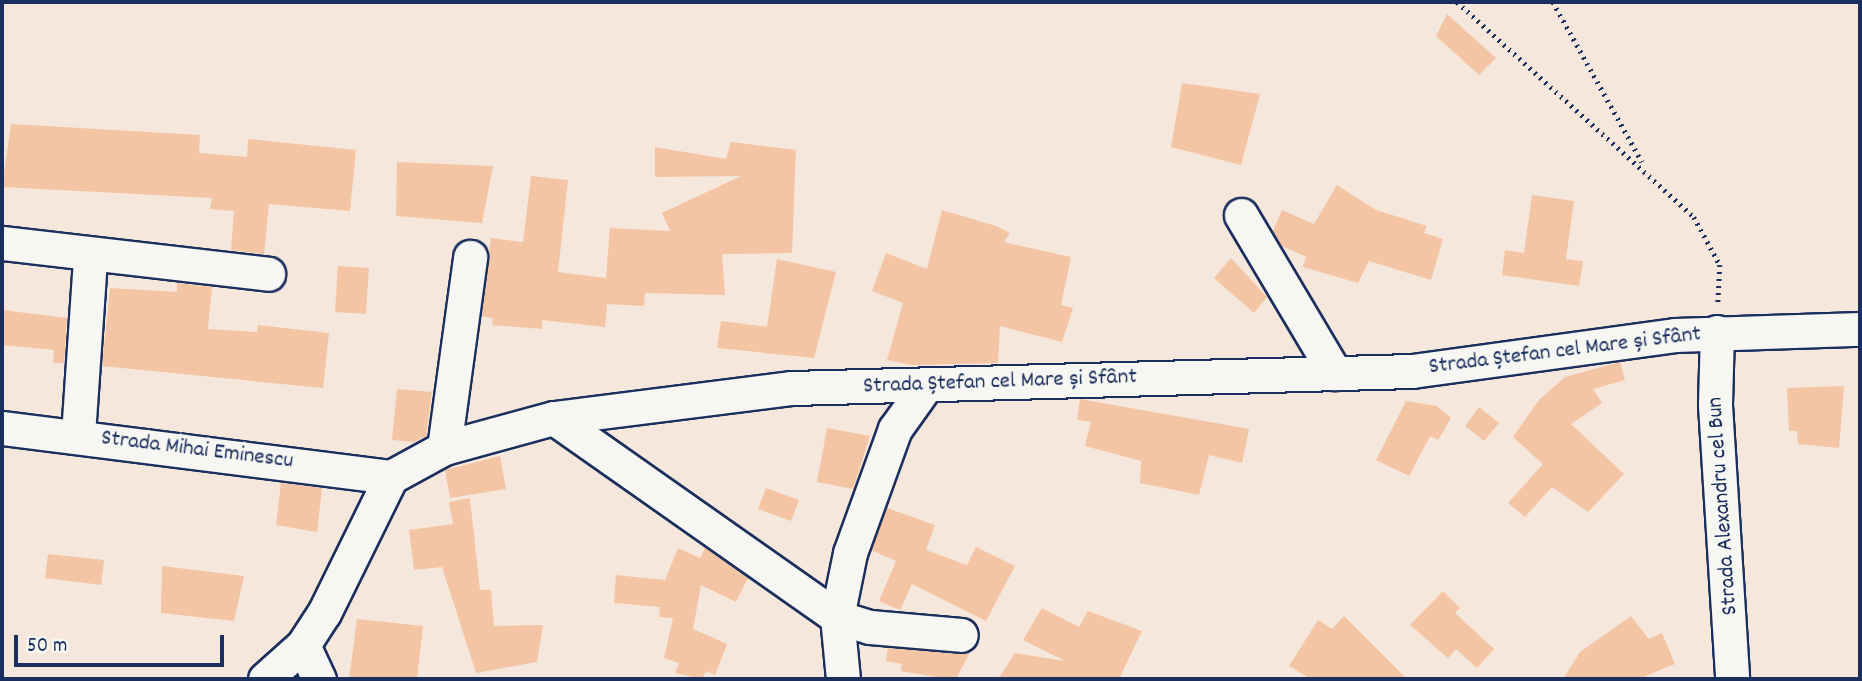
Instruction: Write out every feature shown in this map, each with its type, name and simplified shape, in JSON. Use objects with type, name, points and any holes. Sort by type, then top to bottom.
[{"type":"street","points":[[1241,215],[1335,373]]},
{"type":"street","points":[[2,243],[90,257],[268,274]]},
{"type":"street","points":[[78,435],[90,257]]},
{"type":"street","points":[[444,448],[470,257]]},
{"type":"street","name":"Strada Ștefan cel Mare și Sfânt","points":[[391,477],[444,448],[554,418],[792,388],[925,387],[1478,366],[1717,332],[1860,329]]},
{"type":"street","name":"Strada Alexandru cel Bun","points":[[1717,332],[1715,405],[1732,679]]},
{"type":"street","points":[[843,679],[837,617],[868,491],[895,429],[925,387]]},
{"type":"street","points":[[554,418],[837,617],[870,627],[961,635]]},
{"type":"street","name":"Strada Mihai Eminescu","points":[[2,428],[78,435],[391,477]]},
{"type":"street","points":[[265,679],[303,645],[391,477]]},
{"type":"street","points":[[303,645],[319,679]]},
{"type":"path","points":[[1457,2],[1644,166],[1712,243],[1720,265],[1717,332]]},
{"type":"path","points":[[1553,2],[1644,166]]},
{"type":"building","points":[[1447,14],[1496,58],[1479,75],[1436,36]]},
{"type":"building","points":[[1182,83],[1260,94],[1241,165],[1171,147]]},
{"type":"building","points":[[11,124],[200,135],[199,153],[247,157],[248,139],[356,150],[350,211],[269,204],[264,254],[231,250],[234,211],[210,209],[212,198],[2,187]]},
{"type":"building","points":[[731,142],[796,150],[792,253],[722,254],[725,295],[645,293],[644,306],[607,304],[605,327],[542,320],[542,329],[492,325],[493,318],[481,316],[491,238],[523,242],[531,176],[568,180],[558,272],[606,278],[610,228],[670,231],[662,213],[741,176],[655,177],[655,147],[726,159]]},
{"type":"building","points":[[397,162],[493,166],[482,223],[396,216]]},
{"type":"building","points":[[1337,185],[1376,210],[1427,226],[1424,233],[1443,239],[1431,280],[1369,261],[1358,283],[1303,267],[1306,257],[1282,246],[1273,231],[1282,210],[1314,224]]},
{"type":"building","points":[[1532,195],[1574,201],[1566,259],[1583,261],[1579,286],[1502,275],[1505,250],[1524,253]]},
{"type":"building","points":[[942,210],[996,226],[1010,233],[1004,242],[1071,257],[1061,305],[1073,308],[1062,342],[1000,326],[998,363],[912,365],[887,360],[903,303],[872,291],[886,253],[927,269]]},
{"type":"building","points":[[1231,258],[1267,297],[1254,313],[1214,278]]},
{"type":"building","points":[[777,259],[836,272],[814,358],[717,348],[721,321],[767,327]]},
{"type":"building","points":[[338,266],[369,268],[366,314],[335,312]]},
{"type":"building","points":[[177,283],[212,287],[208,329],[257,332],[258,325],[329,333],[323,388],[102,366],[110,288],[177,292]]},
{"type":"building","points":[[2,310],[67,318],[64,363],[53,363],[54,350],[2,345]]},
{"type":"building","points":[[1620,362],[1625,380],[1593,389],[1602,403],[1571,424],[1624,474],[1588,512],[1552,487],[1525,517],[1508,503],[1543,464],[1513,437],[1539,400],[1565,377]]},
{"type":"building","points":[[1844,386],[1839,448],[1798,444],[1797,431],[1789,431],[1787,388]]},
{"type":"building","points":[[397,389],[432,392],[426,436],[414,442],[392,440]]},
{"type":"building","points":[[1080,399],[1249,429],[1242,463],[1209,455],[1199,495],[1140,483],[1141,461],[1085,446],[1091,422],[1077,420]]},
{"type":"building","points":[[1406,401],[1437,406],[1451,418],[1438,440],[1430,436],[1409,476],[1376,460]]},
{"type":"building","points":[[1479,407],[1499,423],[1484,441],[1465,426]]},
{"type":"building","points":[[827,428],[870,436],[853,489],[817,482]]},
{"type":"building","points":[[500,456],[506,489],[450,498],[445,470]]},
{"type":"building","points":[[281,483],[322,488],[317,532],[276,525]]},
{"type":"building","points":[[766,488],[799,500],[791,521],[758,509]]},
{"type":"building","points":[[470,498],[480,590],[491,590],[494,626],[543,625],[537,662],[476,673],[442,567],[414,570],[409,530],[453,524],[449,502]]},
{"type":"building","points":[[887,508],[935,525],[926,550],[967,565],[976,547],[1015,566],[986,621],[912,584],[900,610],[879,601],[896,561],[871,550]]},
{"type":"building","points":[[678,548],[700,558],[705,548],[748,578],[736,602],[701,585],[693,629],[727,644],[715,675],[706,671],[702,679],[675,673],[679,663],[664,658],[673,618],[659,617],[660,607],[614,603],[616,575],[665,580]]},
{"type":"building","points":[[48,554],[104,560],[101,585],[45,578]]},
{"type":"building","points":[[162,566],[244,576],[234,621],[161,613]]},
{"type":"building","points":[[1443,591],[1460,608],[1455,613],[1494,649],[1477,668],[1456,649],[1448,658],[1410,625]]},
{"type":"building","points":[[1042,608],[1079,627],[1088,611],[1142,631],[1119,679],[998,679],[1015,653],[1065,661],[1023,640]]},
{"type":"building","points":[[1344,616],[1407,679],[1311,679],[1289,666],[1318,620],[1332,629]]},
{"type":"building","points":[[1631,616],[1649,639],[1662,633],[1675,664],[1639,679],[1563,679],[1580,652]]},
{"type":"building","points":[[357,619],[423,626],[417,679],[349,679]]},
{"type":"building","points":[[888,648],[959,654],[970,652],[956,679],[948,679],[901,671],[902,664],[886,661]]}]
